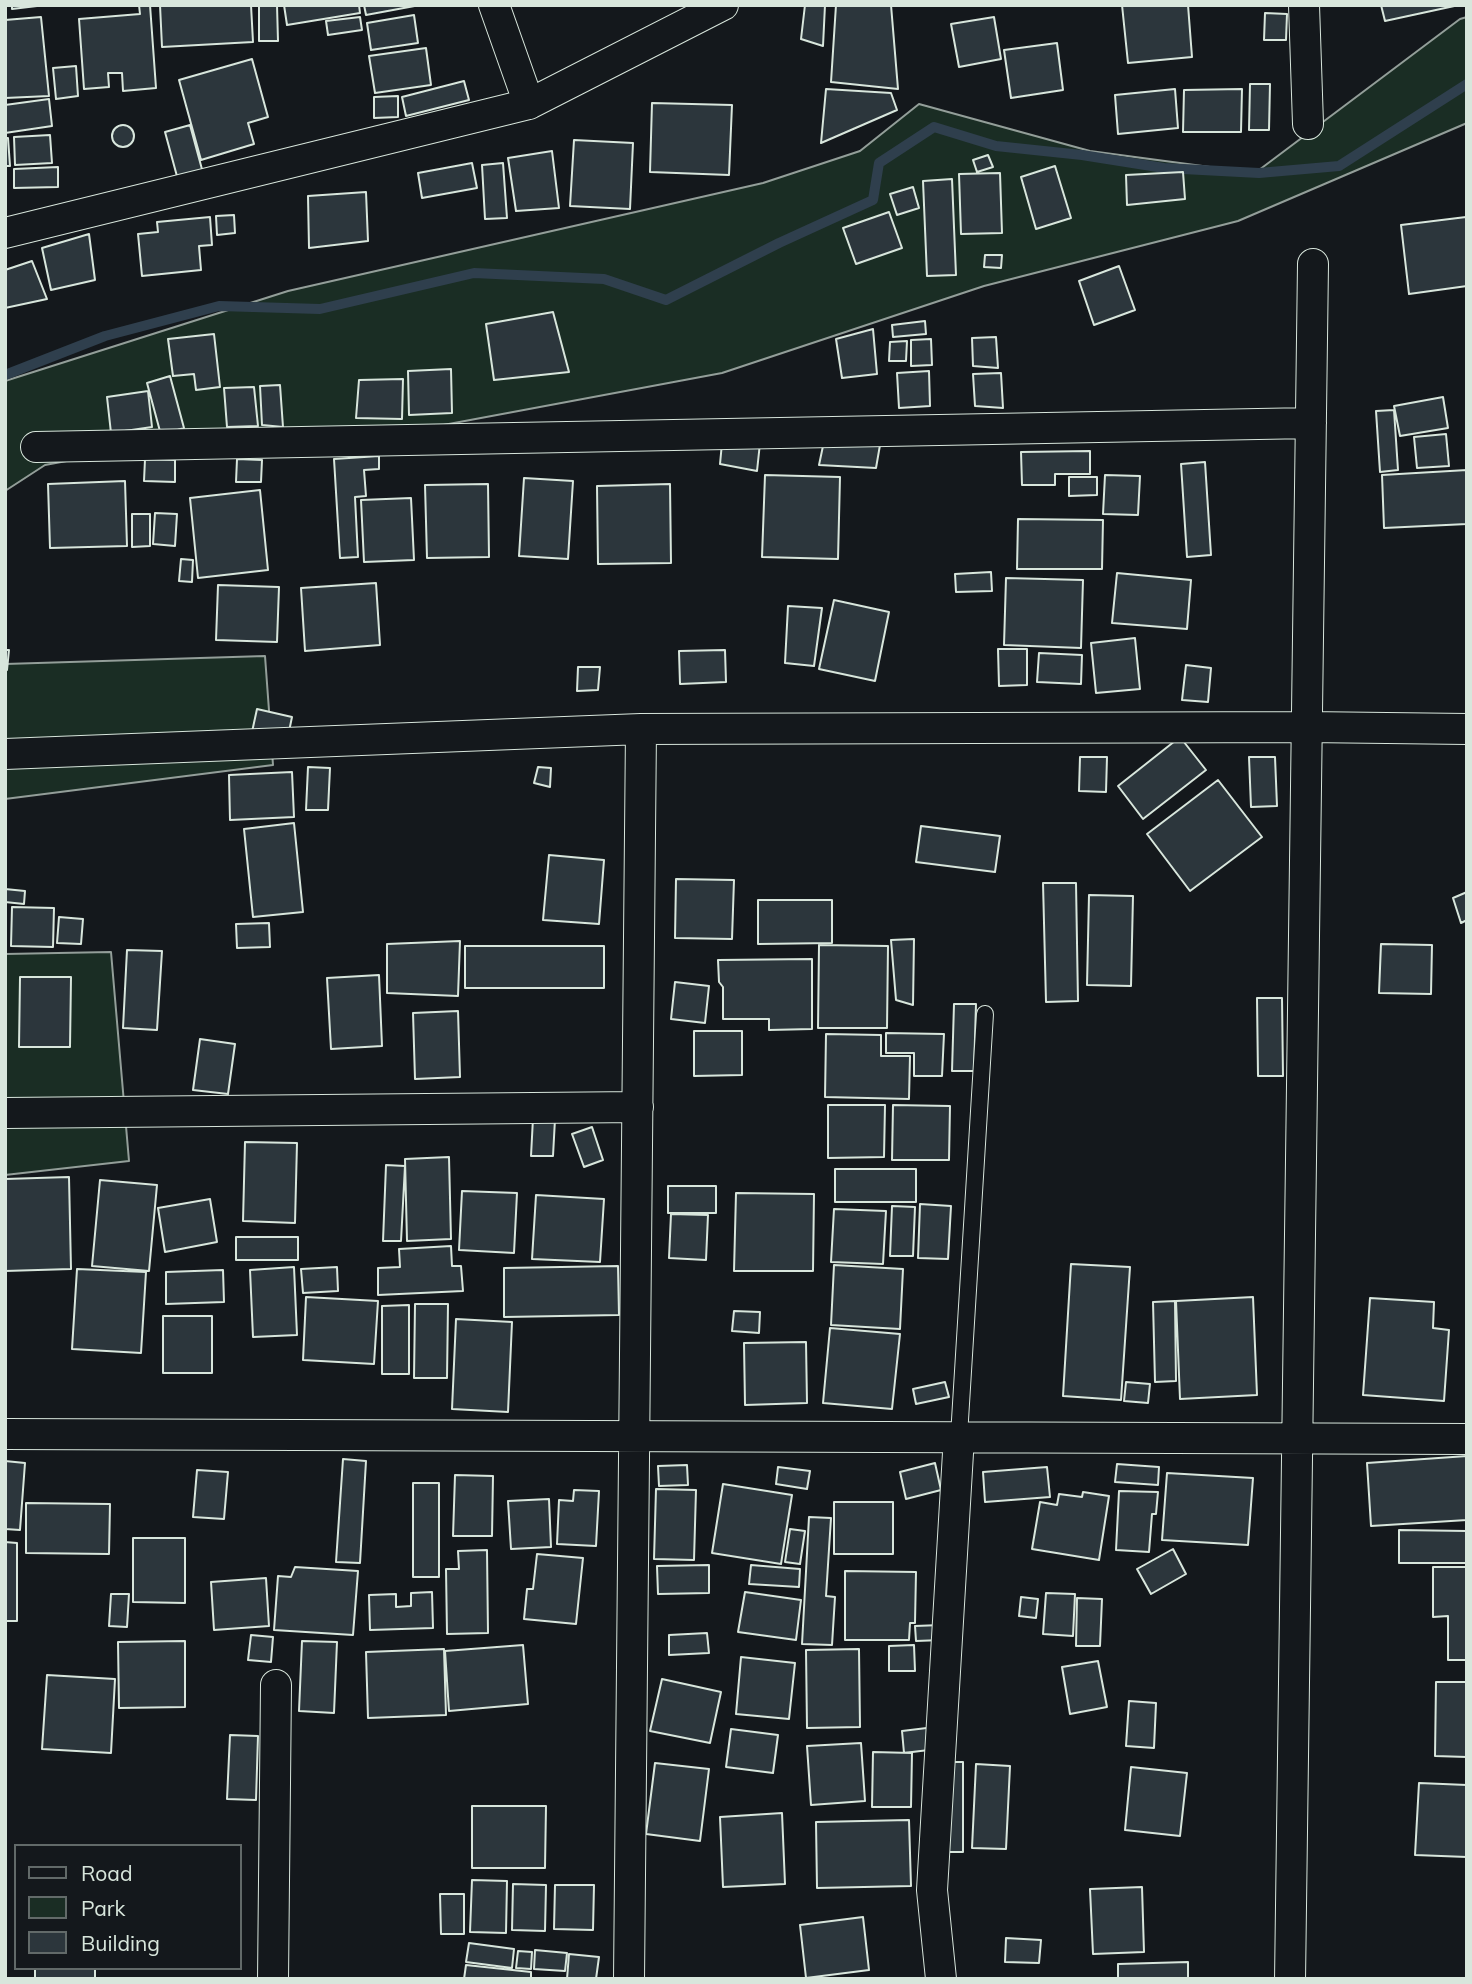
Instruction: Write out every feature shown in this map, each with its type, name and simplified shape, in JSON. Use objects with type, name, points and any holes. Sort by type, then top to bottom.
[{"type":"street","points":[[494,5],[529,104]]},
{"type":"street","points":[[5,233],[529,104],[723,5]]},
{"type":"street","points":[[1304,5],[1308,124]]},
{"type":"street","points":[[1290,1979],[1313,264]]},
{"type":"street","points":[[36,447],[1311,423]]},
{"type":"street","points":[[5,754],[641,729],[1467,729]]},
{"type":"street","points":[[629,1979],[641,729]]},
{"type":"street","points":[[5,1113],[638,1107]]},
{"type":"street","points":[[5,1434],[1467,1439]]},
{"type":"street","points":[[941,1979],[932,1890],[959,1437]]},
{"type":"street","points":[[273,1979],[276,1685]]},
{"type":"lane","points":[[959,1437],[985,1014]]},
{"type":"green space","points":[[1467,17],[1467,123],[1238,221],[984,286],[722,373],[438,426],[212,434],[45,465],[5,491],[5,381],[288,291],[763,183],[860,151],[919,104],[1090,151],[1255,173],[1460,19]]},
{"type":"green space","points":[[265,656],[273,765],[5,799],[5,664]]},
{"type":"green space","points":[[111,952],[129,1161],[5,1175],[5,954]]},
{"type":"building","points":[[12,5],[37,5],[37,6],[12,9]]},
{"type":"building","points":[[139,5],[150,5],[156,88],[123,91],[122,73],[108,73],[109,87],[84,89],[79,19],[140,14]]},
{"type":"building","points":[[160,5],[251,5],[253,42],[162,47]]},
{"type":"building","points":[[259,5],[277,5],[278,41],[259,41]]},
{"type":"building","points":[[284,5],[359,5],[360,13],[287,25]]},
{"type":"building","points":[[364,5],[420,5],[366,15]]},
{"type":"building","points":[[805,5],[825,5],[823,46],[801,39]]},
{"type":"building","points":[[836,5],[891,5],[898,89],[831,82]]},
{"type":"building","points":[[1122,5],[1188,5],[1192,57],[1128,63]]},
{"type":"building","points":[[1381,5],[1459,5],[1385,21]]},
{"type":"building","points":[[1265,13],[1287,14],[1286,40],[1264,40]]},
{"type":"building","points":[[414,15],[418,43],[371,50],[367,23]]},
{"type":"building","points":[[41,17],[49,96],[5,98],[5,20]]},
{"type":"building","points":[[360,17],[362,30],[328,35],[326,21]]},
{"type":"building","points":[[994,17],[1001,59],[959,67],[951,24]]},
{"type":"building","points":[[1057,43],[1063,90],[1011,98],[1004,50]]},
{"type":"building","points":[[426,48],[431,85],[375,93],[369,56]]},
{"type":"building","points":[[252,59],[268,117],[248,123],[254,144],[201,160],[179,80]]},
{"type":"building","points":[[76,66],[78,96],[56,99],[53,68]]},
{"type":"building","points":[[464,81],[469,100],[406,116],[402,97]]},
{"type":"building","points":[[1250,84],[1270,84],[1269,130],[1249,130]]},
{"type":"building","points":[[826,89],[891,93],[897,110],[821,143]]},
{"type":"building","points":[[1175,89],[1178,128],[1118,134],[1115,95]]},
{"type":"building","points":[[1242,89],[1241,132],[1183,132],[1184,90]]},
{"type":"building","points":[[398,96],[398,117],[374,118],[374,97]]},
{"type":"building","points":[[49,99],[52,126],[5,133],[5,105]]},
{"type":"building","points":[[652,103],[732,105],[729,175],[650,172]]},
{"type":"building","points":[[123,125],[131,128],[134,136],[131,144],[123,147],[115,144],[112,136],[115,128]]},
{"type":"building","points":[[190,125],[203,173],[178,180],[165,132]]},
{"type":"building","points":[[50,135],[52,163],[15,165],[14,137]]},
{"type":"building","points":[[5,138],[8,138],[10,166],[5,166]]},
{"type":"building","points":[[574,140],[633,143],[630,209],[570,206]]},
{"type":"building","points":[[552,151],[559,208],[516,211],[508,158]]},
{"type":"building","points":[[988,155],[993,167],[977,172],[973,160]]},
{"type":"building","points":[[472,163],[477,188],[422,198],[418,173]]},
{"type":"building","points":[[503,163],[507,218],[485,219],[482,165]]},
{"type":"building","points":[[1055,166],[1071,218],[1036,229],[1021,177]]},
{"type":"building","points":[[58,167],[58,187],[14,188],[14,169]]},
{"type":"building","points":[[1183,172],[1185,199],[1127,205],[1126,175]]},
{"type":"building","points":[[1000,173],[1002,233],[961,234],[959,174]]},
{"type":"building","points":[[952,179],[956,275],[927,276],[923,181]]},
{"type":"building","points":[[913,187],[919,208],[897,215],[890,194]]},
{"type":"building","points":[[366,192],[368,241],[309,248],[308,196]]},
{"type":"building","points":[[889,212],[902,248],[856,264],[843,228]]},
{"type":"building","points":[[234,215],[235,233],[217,235],[216,216]]},
{"type":"building","points":[[210,217],[212,245],[199,246],[201,270],[142,276],[138,234],[158,232],[157,222]]},
{"type":"building","points":[[1466,217],[1467,286],[1409,294],[1401,225]]},
{"type":"building","points":[[89,234],[95,280],[51,290],[42,248]]},
{"type":"building","points":[[985,255],[1002,255],[1001,268],[984,267]]},
{"type":"building","points":[[32,261],[47,299],[5,308],[5,270]]},
{"type":"building","points":[[1119,266],[1135,310],[1094,325],[1079,281]]},
{"type":"building","points":[[553,312],[569,372],[494,380],[486,324]]},
{"type":"building","points":[[925,321],[926,334],[893,337],[892,325]]},
{"type":"building","points":[[873,329],[877,374],[842,378],[836,339]]},
{"type":"building","points":[[214,334],[220,387],[196,390],[194,374],[173,376],[168,339]]},
{"type":"building","points":[[996,337],[998,368],[973,366],[972,338]]},
{"type":"building","points":[[931,339],[932,365],[911,366],[911,340]]},
{"type":"building","points":[[907,341],[906,361],[889,361],[890,342]]},
{"type":"building","points":[[451,369],[452,413],[409,415],[408,371]]},
{"type":"building","points":[[929,371],[930,406],[899,408],[897,373]]},
{"type":"building","points":[[1001,373],[1003,408],[975,406],[973,374]]},
{"type":"building","points":[[170,376],[184,428],[161,435],[147,383]]},
{"type":"building","points":[[403,379],[402,419],[356,418],[359,380]]},
{"type":"building","points":[[280,385],[283,427],[262,425],[260,386]]},
{"type":"building","points":[[254,387],[258,426],[227,427],[224,388]]},
{"type":"building","points":[[148,391],[152,427],[111,433],[107,397]]},
{"type":"building","points":[[1443,397],[1448,428],[1400,436],[1394,406]]},
{"type":"building","points":[[1394,410],[1398,470],[1380,472],[1376,411]]},
{"type":"building","points":[[1446,434],[1449,466],[1417,468],[1414,437]]},
{"type":"building","points":[[722,443],[760,443],[757,471],[720,464]]},
{"type":"building","points":[[880,445],[876,468],[819,465],[823,446]]},
{"type":"building","points":[[1090,451],[1090,474],[1055,474],[1055,485],[1022,485],[1021,452]]},
{"type":"building","points":[[379,456],[379,469],[364,470],[366,496],[355,497],[358,557],[340,558],[334,459]]},
{"type":"building","points":[[145,459],[175,460],[175,482],[144,481]]},
{"type":"building","points":[[237,459],[262,460],[261,482],[236,482]]},
{"type":"building","points":[[1205,462],[1211,555],[1187,557],[1181,464]]},
{"type":"building","points":[[1467,470],[1467,524],[1384,528],[1382,475]]},
{"type":"building","points":[[765,475],[840,477],[838,559],[762,557]]},
{"type":"building","points":[[1105,475],[1140,476],[1138,515],[1103,514]]},
{"type":"building","points":[[1069,477],[1097,477],[1097,495],[1069,496]]},
{"type":"building","points":[[524,478],[573,481],[568,559],[519,556]]},
{"type":"building","points":[[125,481],[127,546],[50,548],[48,484]]},
{"type":"building","points":[[488,484],[489,557],[427,558],[425,485]]},
{"type":"building","points":[[670,484],[671,563],[598,564],[597,486]]},
{"type":"building","points":[[260,490],[268,570],[198,578],[190,498]]},
{"type":"building","points":[[411,498],[414,560],[364,562],[361,500]]},
{"type":"building","points":[[155,513],[177,514],[175,546],[153,544]]},
{"type":"building","points":[[132,514],[150,514],[150,546],[132,547]]},
{"type":"building","points":[[1018,519],[1103,520],[1102,569],[1017,569]]},
{"type":"building","points":[[181,559],[193,560],[192,582],[179,581]]},
{"type":"building","points":[[991,572],[992,591],[956,592],[955,574]]},
{"type":"building","points":[[1117,573],[1191,580],[1187,629],[1112,623]]},
{"type":"building","points":[[1006,578],[1083,580],[1081,648],[1004,645]]},
{"type":"building","points":[[376,583],[380,645],[305,651],[301,588]]},
{"type":"building","points":[[218,585],[279,587],[277,642],[216,640]]},
{"type":"building","points":[[834,600],[889,612],[875,681],[819,669]]},
{"type":"building","points":[[788,606],[822,608],[814,666],[785,663]]},
{"type":"building","points":[[1135,638],[1140,689],[1096,693],[1091,643]]},
{"type":"building","points":[[998,649],[1027,649],[1027,685],[999,686]]},
{"type":"building","points":[[5,650],[9,650],[7,670],[5,669]]},
{"type":"building","points":[[725,650],[726,682],[680,684],[679,651]]},
{"type":"building","points":[[1039,653],[1082,655],[1081,684],[1037,682]]},
{"type":"building","points":[[1186,665],[1211,668],[1208,702],[1182,700]]},
{"type":"building","points":[[578,667],[600,667],[598,690],[577,691]]},
{"type":"building","points":[[257,709],[292,717],[287,741],[252,732]]},
{"type":"building","points":[[1180,737],[1206,770],[1143,819],[1118,786]]},
{"type":"building","points":[[1080,757],[1107,757],[1106,792],[1079,791]]},
{"type":"building","points":[[1249,757],[1275,757],[1277,806],[1251,807]]},
{"type":"building","points":[[308,767],[330,768],[328,810],[306,810]]},
{"type":"building","points":[[538,767],[551,768],[550,787],[534,783]]},
{"type":"building","points":[[292,772],[294,817],[230,820],[229,775]]},
{"type":"building","points":[[1218,780],[1262,837],[1190,891],[1147,834]]},
{"type":"building","points":[[294,823],[303,912],[253,917],[244,829]]},
{"type":"building","points":[[921,826],[1000,836],[995,872],[916,862]]},
{"type":"building","points":[[549,855],[604,860],[599,924],[543,920]]},
{"type":"building","points":[[676,879],[734,880],[732,939],[675,938]]},
{"type":"building","points":[[1043,883],[1076,883],[1078,1001],[1046,1002]]},
{"type":"building","points":[[5,889],[25,891],[24,904],[5,902]]},
{"type":"building","points":[[1467,892],[1467,920],[1461,923],[1453,898]]},
{"type":"building","points":[[1089,895],[1133,896],[1131,986],[1087,985]]},
{"type":"building","points":[[758,900],[832,900],[832,943],[758,944]]},
{"type":"building","points":[[12,907],[54,908],[53,947],[11,946]]},
{"type":"building","points":[[59,917],[83,919],[81,944],[57,943]]},
{"type":"building","points":[[269,923],[270,947],[237,948],[236,924]]},
{"type":"building","points":[[914,939],[913,1005],[896,1000],[891,940]]},
{"type":"building","points":[[460,941],[458,996],[387,993],[387,944]]},
{"type":"building","points":[[1381,944],[1432,945],[1431,994],[1379,993]]},
{"type":"building","points":[[819,945],[888,946],[887,1028],[818,1028]]},
{"type":"building","points":[[465,946],[604,946],[604,988],[465,988]]},
{"type":"building","points":[[127,950],[162,951],[157,1030],[123,1028]]},
{"type":"building","points":[[812,959],[812,1029],[769,1030],[769,1019],[723,1019],[723,987],[719,982],[718,960]]},
{"type":"building","points":[[379,975],[382,1046],[331,1049],[327,978]]},
{"type":"building","points":[[20,977],[71,977],[70,1047],[19,1047]]},
{"type":"building","points":[[675,982],[709,986],[705,1023],[671,1019]]},
{"type":"building","points":[[1257,998],[1282,998],[1283,1076],[1258,1076]]},
{"type":"building","points":[[954,1004],[976,1004],[974,1071],[952,1071]]},
{"type":"building","points":[[458,1011],[460,1077],[415,1079],[413,1013]]},
{"type":"building","points":[[694,1031],[742,1031],[742,1075],[694,1076]]},
{"type":"building","points":[[886,1033],[944,1034],[942,1076],[914,1076],[914,1053],[886,1053]]},
{"type":"building","points":[[826,1034],[881,1035],[881,1056],[910,1056],[909,1099],[825,1097]]},
{"type":"building","points":[[200,1039],[235,1044],[228,1094],[193,1090]]},
{"type":"building","points":[[828,1105],[885,1105],[884,1157],[828,1158]]},
{"type":"building","points":[[893,1105],[950,1106],[949,1160],[892,1160]]},
{"type":"building","points":[[533,1118],[555,1119],[553,1156],[531,1156]]},
{"type":"building","points":[[592,1127],[603,1160],[584,1167],[572,1134]]},
{"type":"building","points":[[245,1142],[297,1143],[295,1223],[243,1221]]},
{"type":"building","points":[[449,1157],[451,1239],[407,1241],[405,1159]]},
{"type":"building","points":[[386,1165],[405,1166],[401,1241],[383,1241]]},
{"type":"building","points":[[835,1169],[916,1169],[916,1202],[835,1202]]},
{"type":"building","points":[[69,1177],[71,1269],[5,1271],[5,1179]]},
{"type":"building","points":[[100,1180],[157,1185],[149,1271],[92,1266]]},
{"type":"building","points":[[668,1186],[716,1186],[716,1213],[668,1213]]},
{"type":"building","points":[[462,1191],[517,1193],[514,1253],[459,1250]]},
{"type":"building","points":[[736,1193],[814,1194],[813,1271],[734,1271]]},
{"type":"building","points":[[536,1195],[604,1199],[600,1262],[532,1259]]},
{"type":"building","points":[[210,1199],[217,1242],[165,1252],[158,1208]]},
{"type":"building","points":[[920,1204],[951,1206],[948,1259],[918,1258]]},
{"type":"building","points":[[892,1206],[915,1207],[913,1256],[890,1256]]},
{"type":"building","points":[[834,1209],[886,1211],[883,1264],[831,1262]]},
{"type":"building","points":[[671,1214],[708,1215],[706,1260],[669,1258]]},
{"type":"building","points":[[236,1237],[298,1237],[298,1260],[236,1260]]},
{"type":"building","points":[[451,1246],[452,1266],[461,1266],[463,1291],[378,1295],[378,1268],[400,1267],[399,1249]]},
{"type":"building","points":[[1071,1264],[1130,1267],[1121,1400],[1063,1396]]},
{"type":"building","points":[[834,1265],[903,1269],[900,1329],[831,1325]]},
{"type":"building","points":[[618,1266],[619,1315],[504,1317],[504,1268]]},
{"type":"building","points":[[294,1267],[297,1335],[253,1337],[250,1270]]},
{"type":"building","points":[[337,1267],[338,1291],[303,1293],[301,1269]]},
{"type":"building","points":[[77,1269],[146,1272],[141,1353],[72,1349]]},
{"type":"building","points":[[223,1270],[224,1302],[166,1304],[166,1272]]},
{"type":"building","points":[[306,1297],[378,1301],[374,1364],[303,1360]]},
{"type":"building","points":[[1253,1297],[1257,1395],[1180,1399],[1176,1301]]},
{"type":"building","points":[[1370,1298],[1434,1302],[1433,1328],[1449,1330],[1444,1401],[1363,1395]]},
{"type":"building","points":[[1175,1301],[1176,1381],[1155,1382],[1153,1302]]},
{"type":"building","points":[[415,1304],[448,1304],[447,1378],[414,1378]]},
{"type":"building","points":[[409,1305],[409,1374],[382,1374],[382,1306]]},
{"type":"building","points":[[734,1311],[760,1312],[759,1333],[732,1331]]},
{"type":"building","points":[[163,1316],[212,1316],[212,1373],[163,1373]]},
{"type":"building","points":[[456,1319],[512,1322],[508,1412],[452,1409]]},
{"type":"building","points":[[830,1328],[900,1334],[892,1409],[823,1403]]},
{"type":"building","points":[[806,1342],[807,1403],[745,1405],[744,1343]]},
{"type":"building","points":[[945,1382],[949,1397],[916,1404],[913,1389]]},
{"type":"building","points":[[1126,1382],[1150,1384],[1148,1403],[1124,1401]]},
{"type":"building","points":[[1467,1456],[1467,1520],[1371,1526],[1367,1463]]},
{"type":"building","points":[[343,1459],[366,1461],[360,1563],[336,1562]]},
{"type":"building","points":[[5,1461],[25,1463],[20,1530],[5,1529]]},
{"type":"building","points":[[935,1463],[941,1490],[906,1499],[900,1472]]},
{"type":"building","points":[[1117,1464],[1159,1467],[1158,1485],[1115,1482]]},
{"type":"building","points":[[687,1465],[688,1485],[659,1486],[658,1466]]},
{"type":"building","points":[[778,1467],[810,1471],[807,1489],[776,1484]]},
{"type":"building","points":[[1047,1467],[1050,1497],[985,1502],[983,1472]]},
{"type":"building","points":[[197,1470],[228,1472],[224,1519],[193,1517]]},
{"type":"building","points":[[1167,1473],[1253,1478],[1248,1545],[1162,1540]]},
{"type":"building","points":[[455,1475],[493,1476],[492,1536],[453,1536]]},
{"type":"building","points":[[413,1483],[439,1483],[439,1577],[413,1577]]},
{"type":"building","points":[[723,1484],[792,1495],[781,1564],[712,1553]]},
{"type":"building","points":[[656,1489],[696,1490],[694,1560],[654,1559]]},
{"type":"building","points":[[574,1490],[599,1491],[596,1546],[557,1544],[559,1500],[573,1501]]},
{"type":"building","points":[[1119,1491],[1158,1492],[1156,1514],[1152,1514],[1149,1552],[1116,1550]]},
{"type":"building","points":[[1083,1492],[1109,1496],[1099,1560],[1032,1549],[1040,1502],[1057,1505],[1059,1494],[1082,1497]]},
{"type":"building","points":[[549,1499],[551,1547],[511,1549],[508,1501]]},
{"type":"building","points":[[834,1502],[893,1502],[893,1554],[834,1554]]},
{"type":"building","points":[[26,1503],[110,1504],[109,1554],[26,1553]]},
{"type":"building","points":[[809,1517],[831,1518],[826,1596],[835,1597],[832,1645],[802,1644]]},
{"type":"building","points":[[790,1529],[805,1531],[800,1564],[785,1562]]},
{"type":"building","points":[[1399,1530],[1467,1531],[1467,1563],[1399,1563]]},
{"type":"building","points":[[133,1538],[185,1538],[185,1603],[133,1602]]},
{"type":"building","points":[[5,1542],[17,1543],[17,1621],[5,1621]]},
{"type":"building","points":[[1173,1549],[1186,1574],[1151,1594],[1137,1569]]},
{"type":"building","points":[[487,1550],[488,1633],[447,1634],[446,1569],[459,1569],[458,1551]]},
{"type":"building","points":[[537,1554],[583,1558],[576,1624],[524,1619],[527,1589],[533,1589]]},
{"type":"building","points":[[709,1565],[709,1593],[658,1594],[657,1566]]},
{"type":"building","points":[[751,1565],[800,1569],[799,1587],[749,1584]]},
{"type":"building","points":[[295,1567],[358,1571],[353,1635],[274,1630],[278,1576],[291,1577]]},
{"type":"building","points":[[1433,1567],[1467,1567],[1467,1660],[1448,1660],[1448,1616],[1433,1617]]},
{"type":"building","points":[[845,1571],[916,1572],[915,1623],[910,1623],[909,1640],[845,1640]]},
{"type":"building","points":[[266,1578],[269,1626],[214,1630],[211,1582]]},
{"type":"building","points":[[432,1592],[433,1628],[370,1630],[369,1595],[396,1594],[396,1607],[411,1606],[411,1593]]},
{"type":"building","points":[[745,1592],[801,1600],[796,1640],[738,1632]]},
{"type":"building","points":[[1046,1593],[1075,1594],[1073,1636],[1043,1634]]},
{"type":"building","points":[[111,1594],[129,1594],[127,1627],[109,1626]]},
{"type":"building","points":[[1021,1597],[1038,1599],[1036,1618],[1019,1616]]},
{"type":"building","points":[[1077,1598],[1102,1599],[1100,1646],[1076,1646]]},
{"type":"building","points":[[941,1625],[942,1640],[916,1641],[915,1626]]},
{"type":"building","points":[[707,1633],[709,1653],[669,1655],[669,1635]]},
{"type":"building","points":[[251,1635],[273,1637],[271,1662],[248,1660]]},
{"type":"building","points":[[185,1641],[185,1707],[119,1708],[118,1642]]},
{"type":"building","points":[[302,1641],[337,1642],[334,1713],[299,1711]]},
{"type":"building","points":[[523,1645],[528,1704],[449,1711],[445,1651]]},
{"type":"building","points":[[914,1645],[915,1671],[889,1671],[889,1646]]},
{"type":"building","points":[[444,1649],[446,1715],[368,1718],[366,1652]]},
{"type":"building","points":[[859,1649],[860,1727],[807,1728],[806,1650]]},
{"type":"building","points":[[741,1657],[795,1663],[789,1719],[736,1714]]},
{"type":"building","points":[[1098,1661],[1107,1707],[1070,1714],[1062,1667]]},
{"type":"building","points":[[47,1675],[115,1679],[111,1753],[42,1749]]},
{"type":"building","points":[[662,1679],[721,1692],[710,1743],[650,1731]]},
{"type":"building","points":[[1436,1682],[1467,1682],[1467,1757],[1435,1756]]},
{"type":"building","points":[[1129,1701],[1156,1703],[1154,1748],[1126,1746]]},
{"type":"building","points":[[935,1727],[937,1749],[904,1753],[902,1731]]},
{"type":"building","points":[[731,1729],[778,1735],[773,1773],[726,1767]]},
{"type":"building","points":[[230,1735],[258,1736],[256,1800],[227,1799]]},
{"type":"building","points":[[861,1743],[865,1801],[811,1805],[807,1746]]},
{"type":"building","points":[[873,1752],[912,1753],[911,1807],[872,1807]]},
{"type":"building","points":[[942,1762],[963,1762],[963,1852],[942,1852]]},
{"type":"building","points":[[655,1763],[709,1769],[700,1841],[646,1834]]},
{"type":"building","points":[[976,1764],[1010,1766],[1006,1849],[972,1848]]},
{"type":"building","points":[[1131,1767],[1187,1773],[1180,1836],[1125,1830]]},
{"type":"building","points":[[1419,1783],[1467,1785],[1467,1857],[1415,1855]]},
{"type":"building","points":[[472,1806],[546,1806],[545,1868],[472,1868]]},
{"type":"building","points":[[782,1813],[785,1884],[723,1887],[720,1817]]},
{"type":"building","points":[[909,1820],[911,1886],[817,1888],[816,1822]]},
{"type":"building","points":[[472,1880],[507,1881],[506,1933],[470,1932]]},
{"type":"building","points":[[513,1884],[546,1885],[545,1931],[512,1930]]},
{"type":"building","points":[[555,1885],[594,1885],[593,1930],[554,1929]]},
{"type":"building","points":[[1142,1887],[1144,1952],[1093,1954],[1090,1889]]},
{"type":"building","points":[[440,1894],[464,1894],[464,1934],[441,1934]]},
{"type":"building","points":[[863,1917],[869,1970],[806,1978],[800,1925]]},
{"type":"building","points":[[1006,1938],[1041,1940],[1039,1963],[1005,1962]]},
{"type":"building","points":[[469,1943],[514,1949],[512,1968],[466,1962]]},
{"type":"building","points":[[535,1950],[567,1953],[565,1971],[534,1969]]},
{"type":"building","points":[[518,1951],[532,1952],[531,1969],[516,1968]]},
{"type":"building","points":[[569,1954],[599,1957],[596,1979],[567,1979]]},
{"type":"building","points":[[1188,1962],[1188,1979],[1118,1979],[1118,1964]]},
{"type":"building","points":[[466,1965],[531,1972],[531,1979],[464,1979]]},
{"type":"building","points":[[35,1970],[95,1970],[95,1979],[35,1979]]},
{"type":"waterway","points":[[5,375],[105,336],[219,306],[320,309],[474,273],[604,279],[666,300],[779,243],[873,200],[879,163],[934,127],[996,146],[1082,155],[1164,168],[1259,173],[1339,166],[1467,84]]}]
